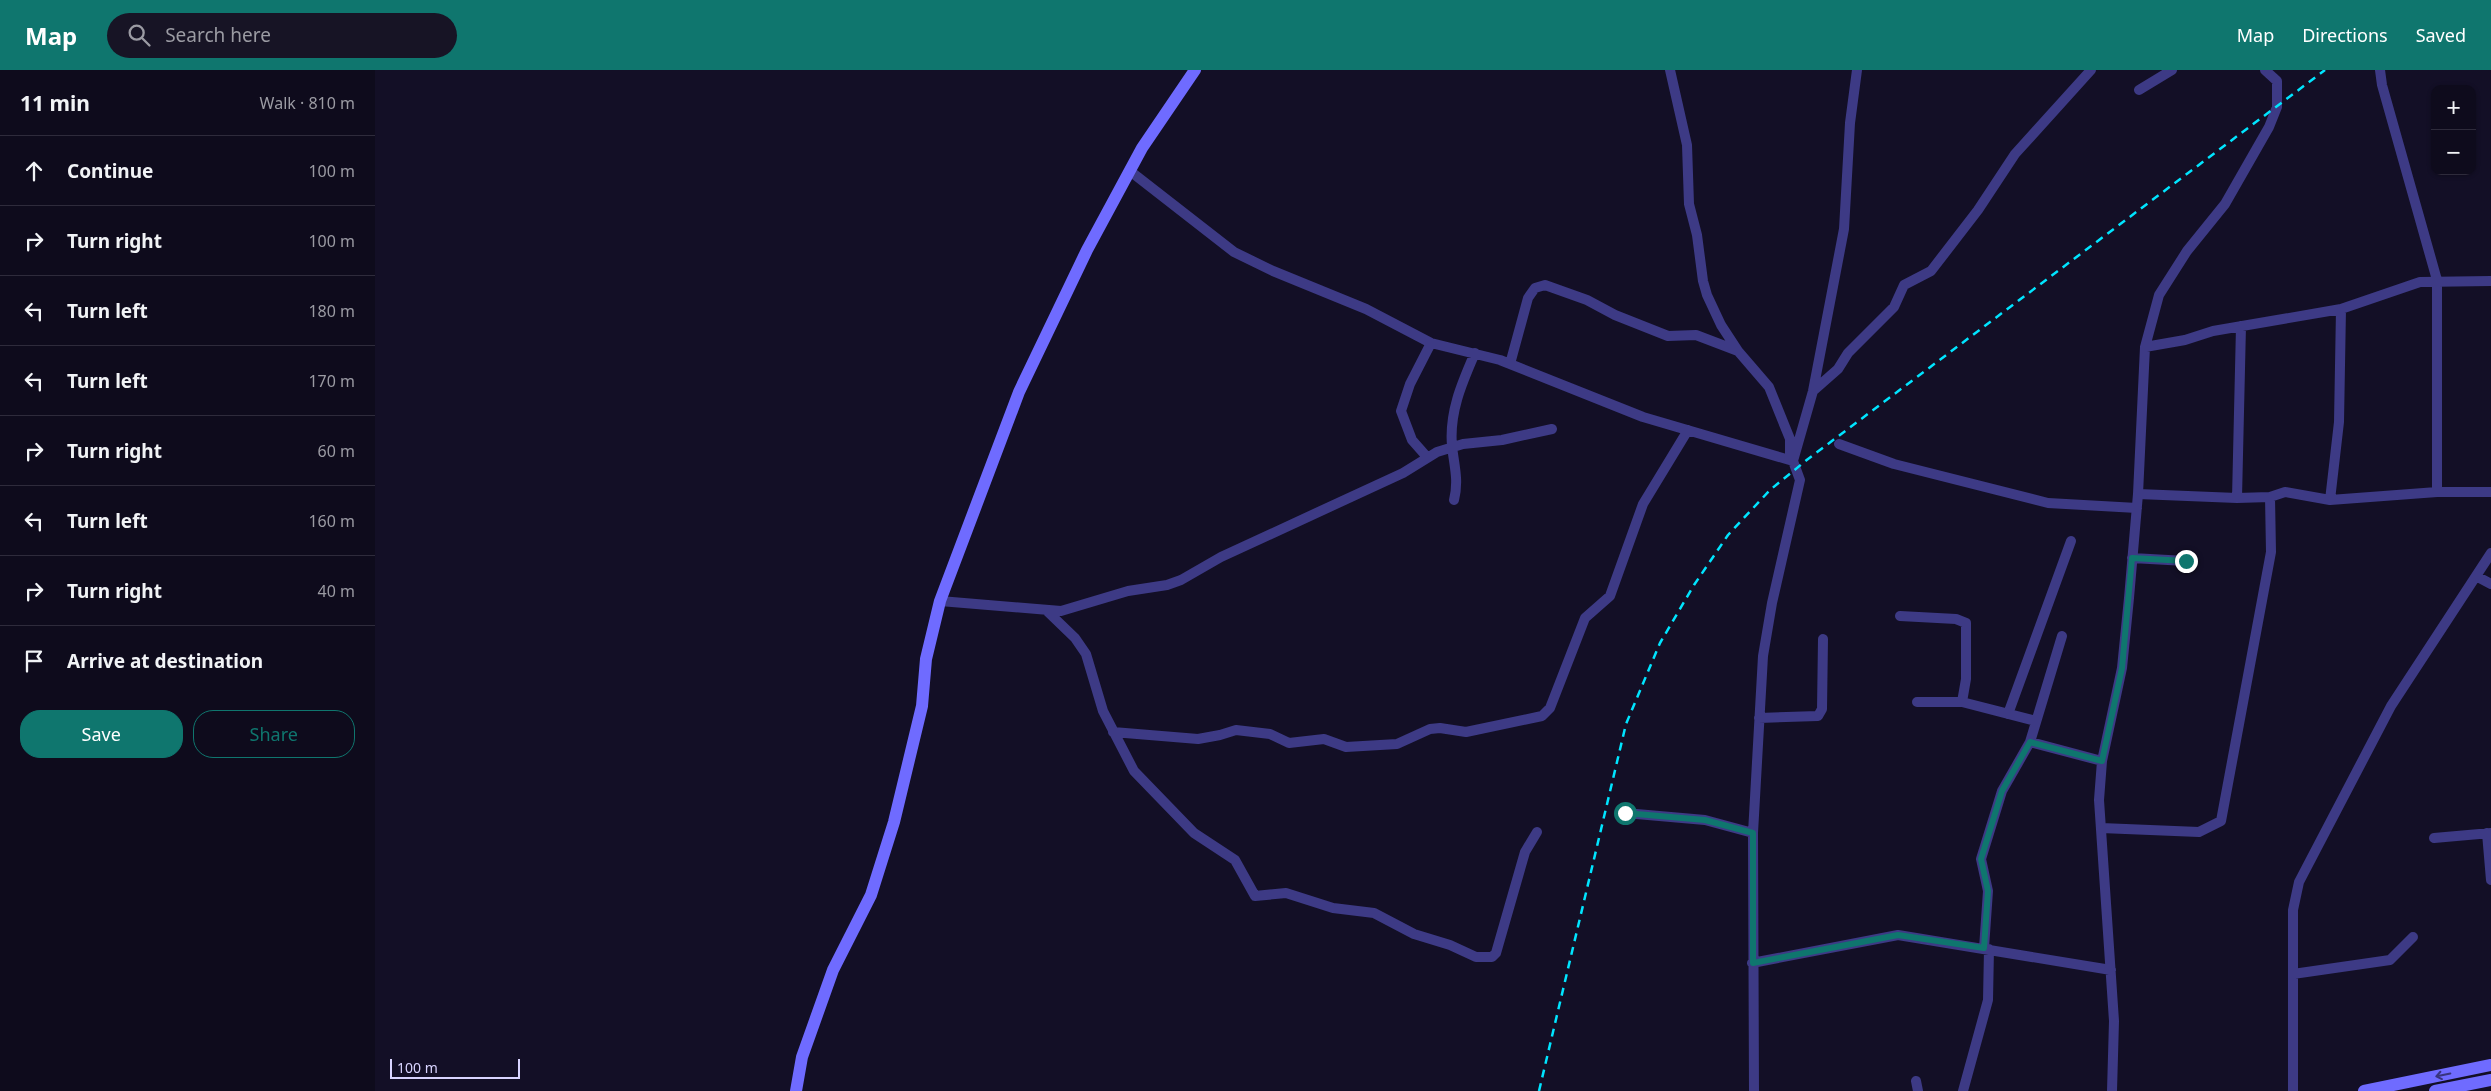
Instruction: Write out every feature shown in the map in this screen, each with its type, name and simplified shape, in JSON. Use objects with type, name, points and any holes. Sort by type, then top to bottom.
[{"type":"street","points":[[796,1091],[802,1057],[833,970],[871,895],[895,822],[922,706],[926,659],[940,601],[1019,392],[1087,250],[1130,171],[1161,119],[1195,70]]},
{"type":"street","points":[[1670,70],[1687,145],[1688,195],[1697,235],[1703,281],[1721,326],[1738,351],[1769,387],[1790,439],[1791,460],[1800,480],[1763,656],[1753,833],[1754,1091]]},
{"type":"street","points":[[1791,460],[1813,391],[1844,229],[1850,122],[1857,70]]},
{"type":"street","points":[[1813,391],[1838,369],[1849,352],[1894,308],[1904,285],[1931,271],[1978,210],[2015,154],[2091,70]]},
{"type":"street","points":[[2139,90],[2172,70]]},
{"type":"street","points":[[2112,1091],[2115,1021],[2099,800],[2102,761],[2122,668],[2137,508],[2145,347],[2159,295],[2187,251],[2225,204],[2269,127],[2277,107],[2277,82],[2265,70]]},
{"type":"street","points":[[2380,70],[2382,85],[2437,280],[2437,492]]},
{"type":"street","points":[[1130,171],[1234,252],[1366,310],[1431,343],[1511,364],[1643,417],[1791,460]]},
{"type":"street","points":[[2145,347],[2185,340],[2213,331],[2341,310],[2367,302],[2400,288],[2437,280],[2491,281]]},
{"type":"street","points":[[1511,364],[1528,298],[1535,288],[1545,285],[1587,300],[1615,315],[1668,336],[1695,334],[1738,351]]},
{"type":"street","points":[[2330,500],[2339,422],[2341,310]]},
{"type":"street","points":[[2237,498],[2241,326]]},
{"type":"street","points":[[1427,457],[1412,440],[1401,411],[1410,384],[1431,343]]},
{"type":"street","points":[[1454,500],[1457,474],[1452,447],[1456,399],[1475,353]]},
{"type":"street","points":[[940,601],[1047,611],[1072,609],[1128,591],[1167,585],[1181,580],[1221,557],[1403,473],[1427,457],[1452,447],[1552,429]]},
{"type":"street","points":[[1113,732],[1198,739],[1237,730],[1270,734],[1284,742],[1324,739],[1346,747],[1397,744],[1430,729],[1440,728],[1466,732],[1542,716],[1550,708],[1587,615],[1610,596],[1643,504],[1688,430]]},
{"type":"street","points":[[1839,444],[1894,464],[2048,503],[2137,508]]},
{"type":"street","points":[[2138,494],[2237,498],[2270,497],[2285,492],[2330,500],[2437,492],[2491,492]]},
{"type":"street","points":[[2101,828],[2199,832],[2221,821],[2271,552],[2270,497]]},
{"type":"street","points":[[2008,714],[2071,541]]},
{"type":"street","points":[[2293,1091],[2293,910],[2299,882],[2391,706],[2491,553]]},
{"type":"street","points":[[2132,558],[2186,561]]},
{"type":"street","points":[[2476,576],[2491,584]]},
{"type":"street","points":[[1047,611],[1075,638],[1086,654],[1103,711],[1134,771],[1194,833],[1235,860],[1255,896],[1286,893],[1333,908],[1374,913],[1414,934],[1449,945],[1476,957],[1491,957],[1496,953],[1525,852],[1537,832]]},
{"type":"street","points":[[1900,616],[1956,619],[1966,623],[1966,679],[1961,702]]},
{"type":"street","points":[[1963,1091],[1988,1000],[1988,891],[1981,859],[2002,791],[2030,742],[2062,636]]},
{"type":"street","points":[[1759,718],[1818,716],[1822,709],[1823,639]]},
{"type":"street","points":[[1917,702],[1961,702],[2036,720]]},
{"type":"street","points":[[2030,742],[2102,761]]},
{"type":"street","points":[[1625,813],[1705,820],[1753,833]]},
{"type":"street","points":[[2434,838],[2489,833],[2491,880]]},
{"type":"street","points":[[1753,963],[1898,935],[2111,970]]},
{"type":"street","points":[[2293,974],[2391,960],[2413,938]]},
{"type":"street","points":[[2364,1091],[2491,1065]]},
{"type":"street","points":[[2435,1091],[2491,1080]]},
{"type":"railway","points":[[1539,1091],[1626,724],[1660,643],[1694,585],[1728,535],[1770,490],[1808,459],[2325,70]]},
{"type":"route","points":[[1625,813],[1705,820],[1753,833],[1753,963],[1898,935],[1984,948],[1988,891],[1987,879],[1981,859],[2002,791],[2007,781],[2027,744],[2030,742],[2102,761],[2122,668],[2132,558],[2186,561]]}]
